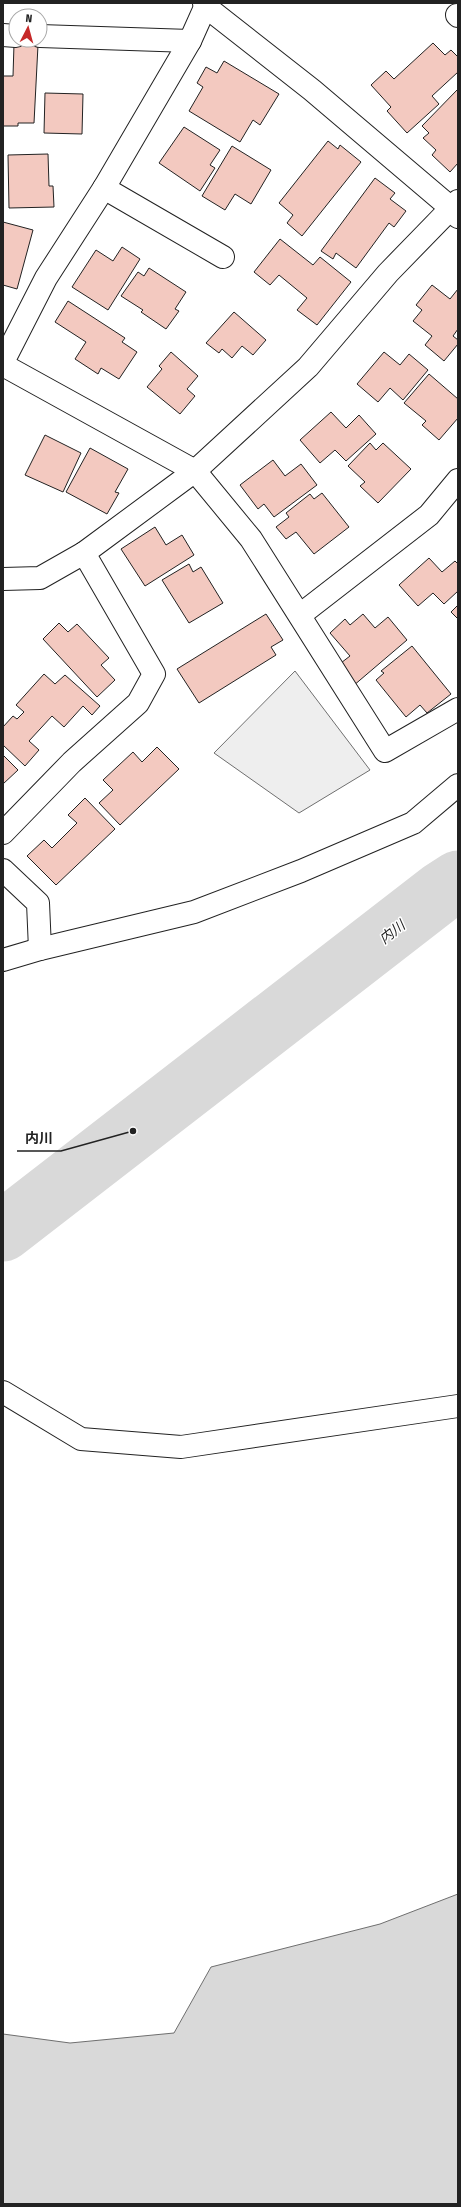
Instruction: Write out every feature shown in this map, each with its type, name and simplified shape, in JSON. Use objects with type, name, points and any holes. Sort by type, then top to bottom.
[{"type":"street","points":[[3,362],[46,278],[104,188],[190,40],[205,4],[456,209],[388,273],[308,367],[195,471],[84,553],[40,578],[3,579]]},
{"type":"street","points":[[48,36],[190,40]]},
{"type":"street","points":[[104,188],[223,258]]},
{"type":"street","points":[[3,365],[195,471],[251,538],[385,751],[458,709]]},
{"type":"street","points":[[300,615],[429,515],[458,480]]},
{"type":"street","points":[[3,833],[72,762],[138,703],[154,674],[84,553]]},
{"type":"street","points":[[3,960],[40,949],[194,912],[301,871],[413,823],[458,785]]},
{"type":"street","points":[[3,870],[38,903],[40,949]]},
{"type":"street","points":[[3,1392],[81,1439],[181,1447],[458,1406]]},
{"type":"shaded area","points":[[295,671],[370,770],[299,813],[214,753]]},
{"type":"shaded area","points":[[458,1894],[458,2204],[3,2204],[3,2034],[70,2043],[174,2033],[211,1967],[380,1924]]},
{"type":"building","points":[[433,43],[445,55],[451,50],[458,57],[458,72],[432,96],[439,104],[407,133],[387,111],[391,107],[371,85],[386,71],[394,79]]},
{"type":"building","points":[[14,48],[38,48],[34,123],[18,123],[18,126],[3,126],[3,76],[13,76]]},
{"type":"building","points":[[224,61],[279,94],[260,125],[253,120],[240,142],[189,111],[203,87],[197,83],[206,67],[217,73]]},
{"type":"building","points":[[458,89],[458,163],[450,172],[432,155],[436,150],[423,138],[429,133],[422,126]]},
{"type":"building","points":[[45,93],[83,94],[82,134],[44,133]]},
{"type":"building","points":[[184,127],[220,150],[210,165],[215,168],[200,191],[159,163]]},
{"type":"building","points":[[328,141],[338,149],[340,145],[361,162],[302,236],[287,223],[293,215],[279,203]]},
{"type":"building","points":[[232,146],[271,170],[251,204],[235,194],[225,210],[202,196]]},
{"type":"building","points":[[48,154],[49,186],[53,186],[54,207],[9,208],[8,155]]},
{"type":"building","points":[[375,178],[395,193],[390,199],[406,211],[394,227],[389,223],[356,268],[336,253],[333,259],[321,251]]},
{"type":"building","points":[[3,222],[33,230],[17,289],[3,285]]},
{"type":"building","points":[[280,239],[313,265],[320,257],[351,282],[317,325],[297,310],[307,298],[279,275],[270,285],[254,272]]},
{"type":"building","points":[[122,247],[140,259],[108,310],[72,287],[96,250],[113,261]]},
{"type":"building","points":[[149,268],[186,292],[175,309],[179,311],[166,329],[141,312],[143,310],[121,296],[138,272],[144,276]]},
{"type":"building","points":[[432,285],[450,299],[458,289],[458,329],[453,336],[458,340],[458,344],[444,361],[425,345],[432,336],[413,321],[422,310],[416,305]]},
{"type":"building","points":[[68,301],[125,338],[122,342],[137,352],[119,379],[101,368],[98,374],[75,359],[86,342],[55,322]]},
{"type":"building","points":[[234,312],[266,340],[253,355],[242,346],[232,358],[222,349],[219,353],[206,343]]},
{"type":"building","points":[[171,352],[198,376],[187,389],[195,396],[180,414],[147,387],[162,369],[159,366]]},
{"type":"building","points":[[384,352],[400,365],[409,354],[428,370],[403,400],[390,388],[378,402],[357,384]]},
{"type":"building","points":[[429,374],[458,399],[458,418],[439,440],[422,425],[426,421],[404,403]]},
{"type":"building","points":[[331,412],[346,428],[359,415],[376,434],[346,461],[335,450],[320,463],[300,440]]},
{"type":"building","points":[[45,435],[81,453],[63,492],[25,475]]},
{"type":"building","points":[[370,443],[376,450],[383,443],[411,469],[378,503],[360,486],[365,482],[348,466]]},
{"type":"building","points":[[90,448],[128,469],[115,492],[119,493],[107,514],[66,492]]},
{"type":"building","points":[[273,460],[285,476],[301,464],[317,485],[274,517],[264,504],[258,509],[240,485]]},
{"type":"building","points":[[322,493],[349,527],[314,554],[296,532],[286,539],[276,527],[289,517],[286,513],[310,494],[314,499]]},
{"type":"building","points":[[155,527],[166,545],[182,535],[194,555],[145,586],[121,549]]},
{"type":"building","points":[[429,558],[442,572],[455,561],[458,564],[458,591],[444,604],[433,593],[418,606],[399,585]]},
{"type":"building","points":[[189,564],[193,572],[201,567],[223,603],[189,623],[162,580]]},
{"type":"building","points":[[458,605],[458,619],[451,612]]},
{"type":"building","points":[[266,614],[283,640],[271,647],[276,655],[199,703],[177,669]]},
{"type":"building","points":[[363,614],[375,628],[388,617],[407,640],[353,686],[337,666],[350,656],[330,633],[345,619],[350,625]]},
{"type":"building","points":[[59,623],[68,632],[77,624],[109,658],[101,665],[115,680],[97,697],[43,639]]},
{"type":"building","points":[[412,646],[451,694],[427,713],[420,705],[406,717],[376,680],[384,673],[381,671]]},
{"type":"building","points":[[44,674],[55,684],[65,675],[100,706],[92,715],[83,706],[64,727],[52,716],[29,741],[39,750],[25,766],[3,745],[3,727],[13,716],[17,719],[24,712],[16,705]]},
{"type":"building","points":[[157,747],[179,769],[120,825],[99,803],[113,790],[103,780],[133,752],[142,762]]},
{"type":"building","points":[[3,755],[18,770],[3,784]]},
{"type":"building","points":[[85,798],[115,829],[56,885],[27,856],[44,840],[52,848],[77,823],[68,815]]},
{"type":"waterway","name":"内川","points":[[3,1231],[441,892],[458,881]]},
{"type":"place","name":"内川","points":[[133,1131]]}]
